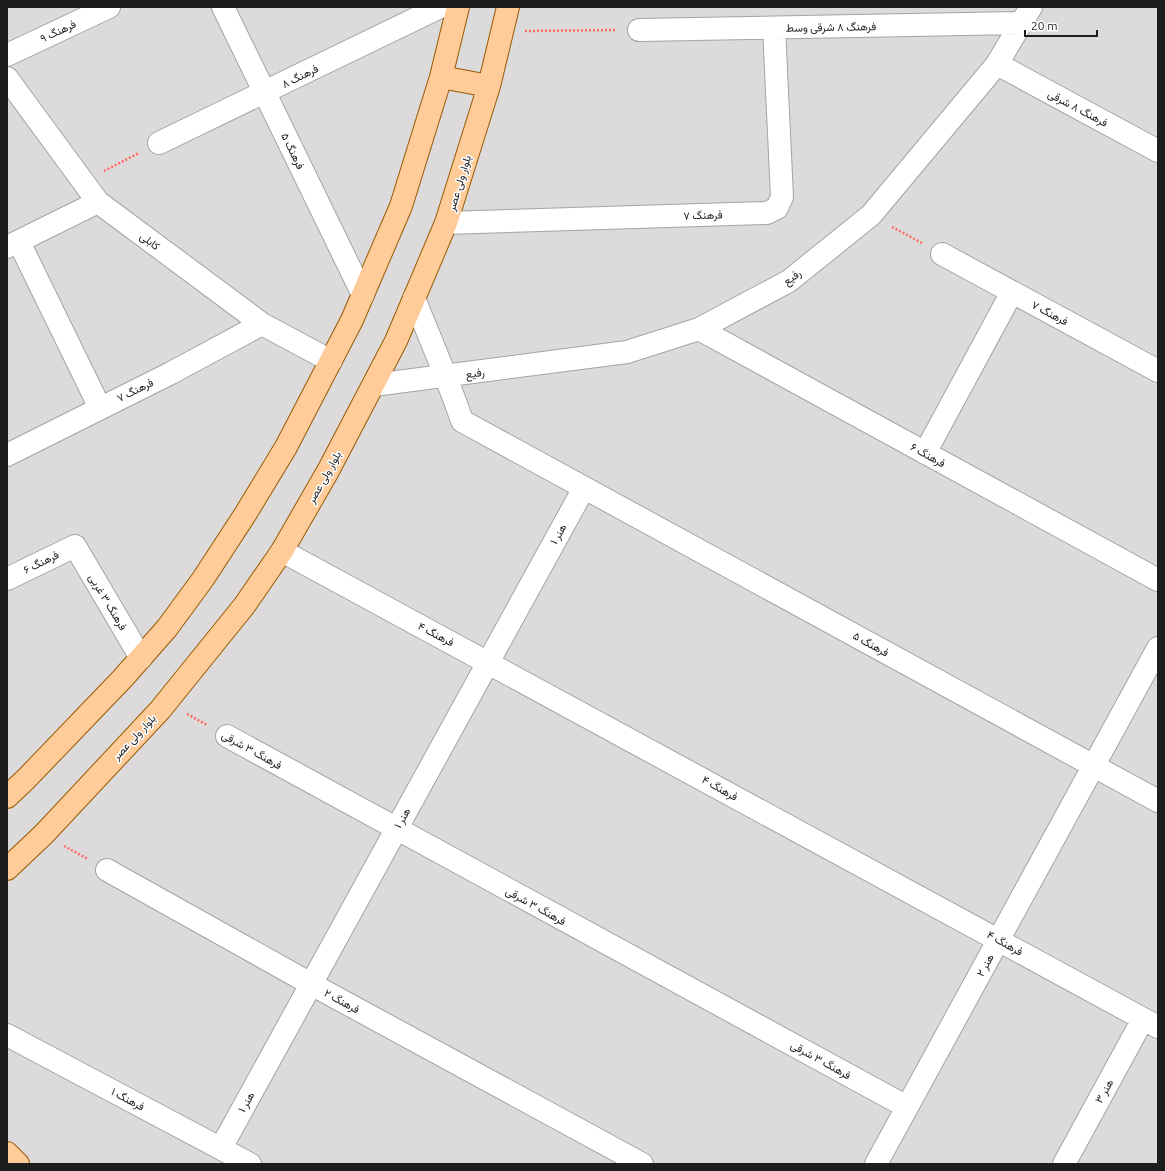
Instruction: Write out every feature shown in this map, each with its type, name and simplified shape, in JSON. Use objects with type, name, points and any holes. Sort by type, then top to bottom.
[{"type":"main road","points":[[7,797],[59,746],[141,658],[180,610],[246,513],[286,446],[331,361],[363,295],[401,206],[441,77],[458,7]]},
{"type":"main road","name":"بلوار ولی عصر","points":[[7,869],[44,834],[166,702],[244,606],[282,551],[374,385],[396,341],[446,223],[489,86],[508,7]]},
{"type":"main road","points":[[441,77],[489,86]]},
{"type":"main road","points":[[7,1153],[18,1164]]},
{"type":"street","name":"فرهنگ ۹","points":[[7,55],[109,7]]},
{"type":"street","name":"فرهنگ ۵","points":[[223,7],[363,295]]},
{"type":"street","name":"فرهنگ ۸","points":[[159,143],[440,7]]},
{"type":"street","name":"فرهنگ ۸ شرقی وسط","points":[[639,30],[774,28],[940,16],[1027,15]]},
{"type":"street","name":"رفیع","points":[[374,385],[447,377],[627,352],[698,329],[789,281],[871,215],[997,64],[1027,15]]},
{"type":"street","name":"فرهنگ ۷","points":[[446,223],[767,213],[777,208],[782,197],[774,28]]},
{"type":"street","name":"فرهنگ ۸ شرقی","points":[[997,64],[1158,151]]},
{"type":"street","name":"کابلی","points":[[7,78],[98,202],[262,324],[331,361]]},
{"type":"street","points":[[98,202],[13,244],[100,408]]},
{"type":"street","name":"فرهنگ ۷","points":[[942,254],[1158,371]]},
{"type":"street","points":[[925,453],[1012,292]]},
{"type":"street","points":[[414,298],[431,343],[447,377]]},
{"type":"street","name":"فرهنگ ۷","points":[[7,455],[171,373],[262,324]]},
{"type":"street","name":"فرهنگ ۶","points":[[698,329],[1158,580]]},
{"type":"street","name":"فرهنگ ۵","points":[[447,377],[462,421],[1158,801]]},
{"type":"street","name":"هنر ۱","points":[[221,1148],[584,488]]},
{"type":"street","name":"فرهنگ ۶","points":[[7,579],[75,546]]},
{"type":"street","name":"فرهنگ ۳ غربی","points":[[75,546],[141,658]]},
{"type":"street","name":"فرهنگ ۴","points":[[282,551],[1151,1023]]},
{"type":"street","name":"هنر ۲","points":[[876,1164],[1095,766],[1158,648]]},
{"type":"street","name":"فرهنگ ۳ شرقی","points":[[227,736],[907,1107]]},
{"type":"street","name":"فرهنگ ۲","points":[[107,870],[311,984],[642,1164]]},
{"type":"street","name":"هنر ۳","points":[[1064,1164],[1151,1023]]},
{"type":"street","name":"فرهنگ ۱","points":[[7,1035],[250,1164]]},
{"type":"path","points":[[502,31],[639,30]]},
{"type":"path","points":[[82,181],[159,143]]},
{"type":"path","points":[[871,215],[942,254]]},
{"type":"path","name":"فرهنگ ۳ شرقی","points":[[166,702],[227,736]]},
{"type":"path","points":[[44,834],[107,870]]},
{"type":"shaded area","points":[[7,7],[1158,7],[1158,1164],[7,1164]]}]
